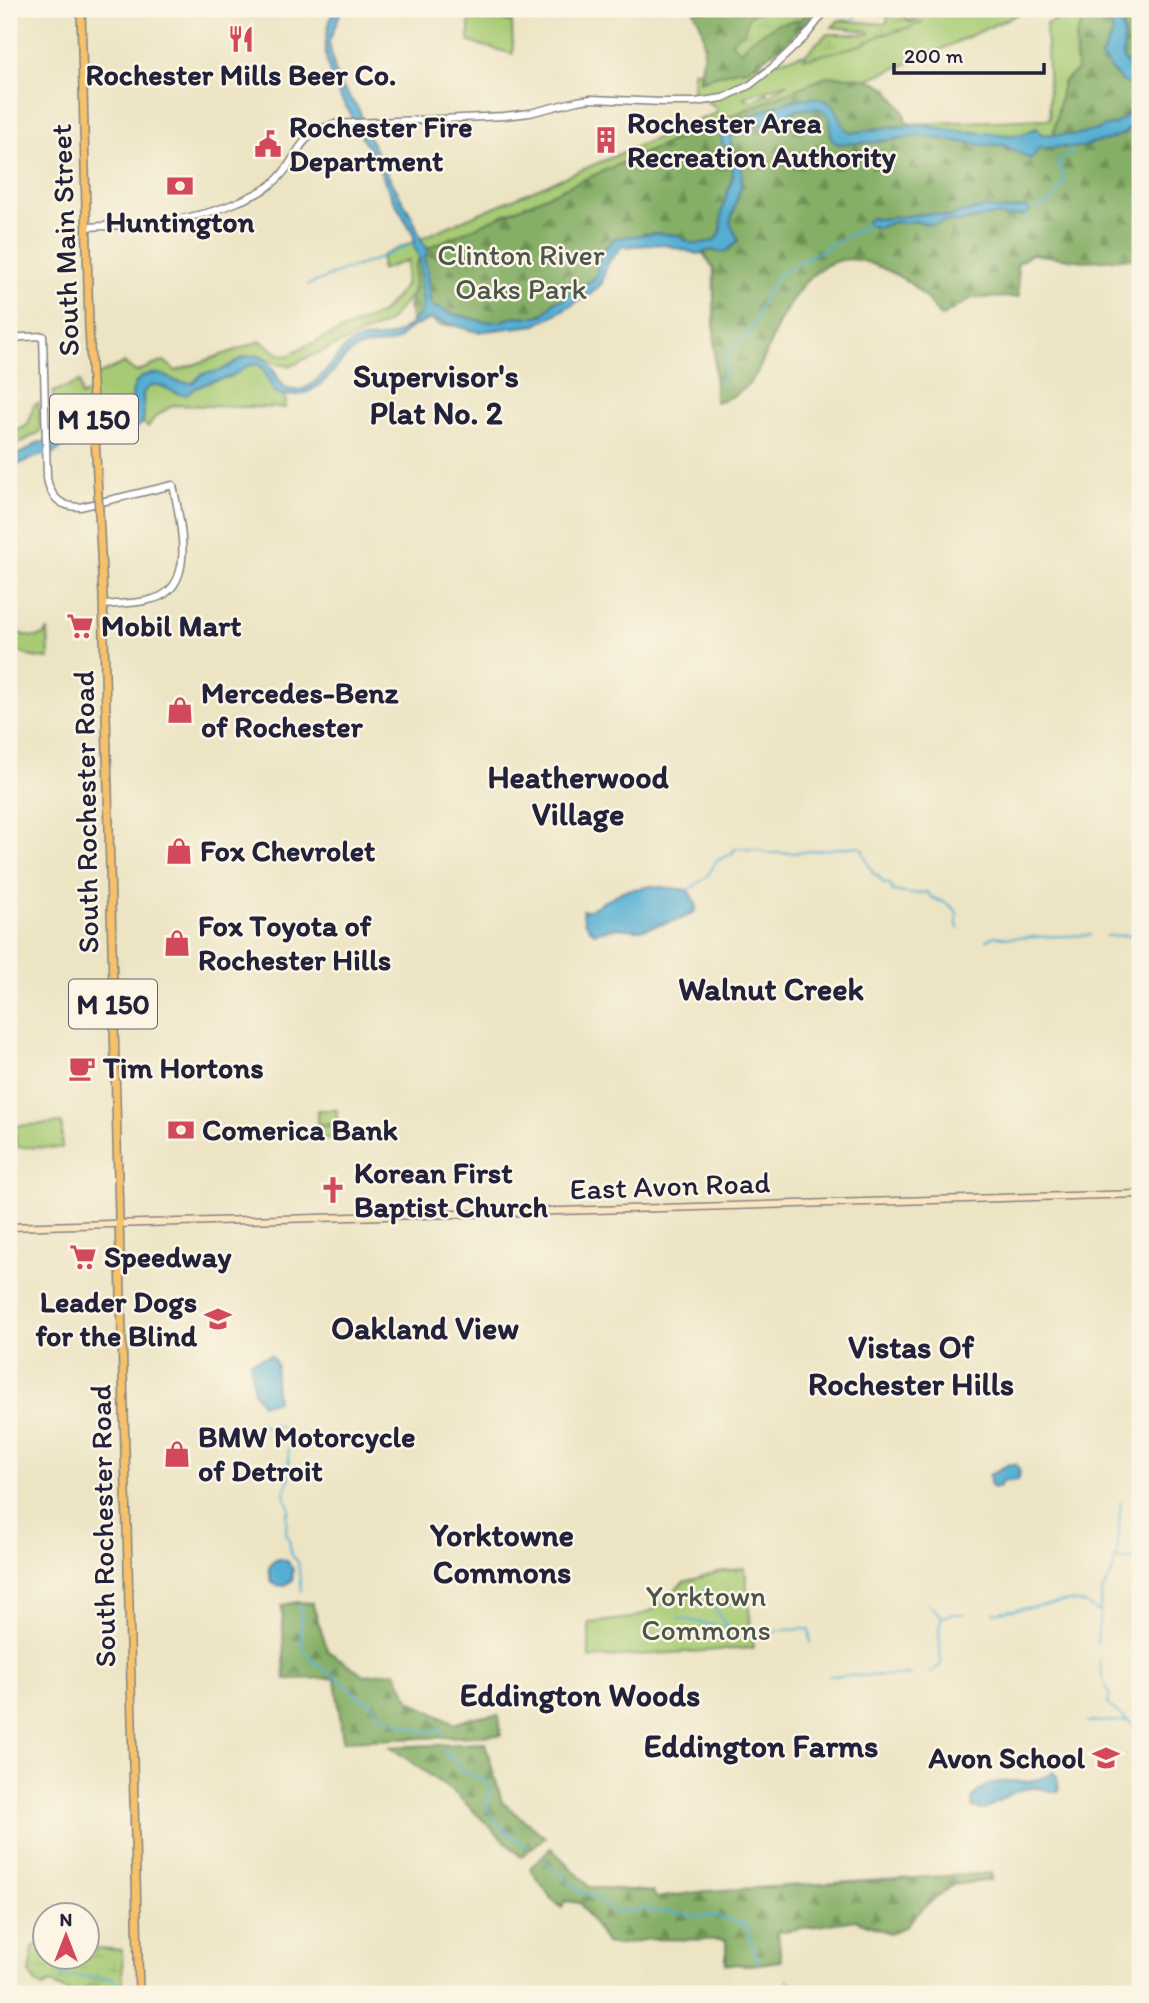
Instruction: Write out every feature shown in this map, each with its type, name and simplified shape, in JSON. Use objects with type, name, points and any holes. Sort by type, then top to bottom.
[{"type":"main road","name":"South Main Street","points":[[81,9],[89,327],[101,553]]},
{"type":"main road","name":"South Rochester Road","points":[[101,553],[126,1596],[139,1994]]},
{"type":"main road","name":"East Avon Road","points":[[9,1227],[1140,1194]]},
{"type":"street","points":[[86,227],[170,222],[231,205],[274,183],[303,142],[316,132],[334,124],[504,116],[592,99],[695,102],[723,97],[750,85],[805,37],[827,9]]},
{"type":"street","points":[[9,339],[43,336],[47,481],[50,491],[60,502],[72,507],[83,506],[173,485],[183,545],[181,568],[175,584],[166,593],[153,599],[104,605]]},
{"type":"green space","points":[[469,9],[503,9],[503,21],[512,22],[513,54],[469,42]]},
{"type":"green space","points":[[694,9],[816,9],[782,46],[748,69],[699,81],[704,54],[703,37]]},
{"type":"green space","points":[[766,9],[811,9],[799,20],[777,24],[748,42],[742,52],[731,43],[744,33],[749,16]]},
{"type":"green space","points":[[894,9],[909,9],[905,16],[908,22],[923,22],[881,35],[861,45],[804,58],[827,34],[870,34],[868,31],[832,27],[839,20],[884,24]]},
{"type":"green space","name":"Clinton River Oaks Park","points":[[939,9],[1029,9],[920,59],[862,81],[906,124],[1050,119],[1046,24],[1081,9],[1140,9],[1140,231],[776,252],[714,329],[713,140],[534,214],[599,280],[462,326],[438,325],[415,291],[384,325],[290,366],[268,359],[265,363],[286,399],[285,408],[173,405],[155,417],[148,427],[141,421],[129,420],[52,448],[53,392],[80,382],[81,396],[94,390],[93,377],[124,363],[136,372],[164,361],[176,371],[261,341],[279,354],[288,356],[382,313],[405,286],[408,260],[381,270],[382,256],[716,113],[716,107],[693,94],[693,71],[726,69],[788,58]],"holes":[[[788,83],[770,95],[766,93],[752,102],[744,97]]]},
{"type":"green space","name":"Clinton River Oaks Park","points":[[1093,9],[1140,9],[1140,258],[1084,261],[1032,254],[1017,264],[1019,297],[972,298],[941,317],[920,292],[896,275],[869,263],[852,259],[837,261],[823,267],[799,290],[748,385],[733,396],[715,402],[714,269],[700,249],[647,241],[617,248],[603,268],[578,293],[545,313],[520,322],[498,325],[446,317],[413,325],[408,306],[414,289],[415,267],[423,250],[828,76],[857,77],[876,82],[888,89],[904,112],[906,122],[918,132],[1053,137],[1063,82],[1077,70],[1076,36],[1081,24]]},
{"type":"green space","points":[[39,403],[40,432],[9,449],[9,435],[28,425],[34,405]]},
{"type":"green space","points":[[9,628],[34,637],[44,635],[48,631],[49,659],[32,657],[9,648]]},
{"type":"green space","points":[[317,1110],[337,1110],[337,1124],[317,1124]]},
{"type":"green space","points":[[62,1123],[62,1148],[13,1147],[13,1143],[16,1143],[13,1126]]},
{"type":"green space","points":[[334,1126],[335,1138],[317,1139],[316,1127]]},
{"type":"green space","name":"Yorktown Commons","points":[[745,1568],[753,1648],[589,1658],[589,1623],[632,1618],[653,1610],[684,1582],[718,1572]]},
{"type":"green space","points":[[312,1603],[328,1651],[365,1675],[396,1672],[410,1701],[454,1724],[474,1717],[499,1715],[501,1735],[343,1741],[335,1678],[285,1679],[282,1605]]},
{"type":"green space","points":[[485,1743],[502,1802],[545,1837],[521,1857],[457,1795],[390,1747]]},
{"type":"green space","points":[[551,1848],[590,1887],[653,1892],[656,1898],[706,1891],[992,1873],[992,1880],[952,1885],[924,1907],[905,1927],[889,1933],[855,1920],[778,1932],[781,1961],[751,1965],[726,1964],[726,1940],[649,1939],[617,1945],[606,1943],[580,1903],[565,1901],[562,1908],[551,1898],[530,1868]]},
{"type":"green space","points":[[102,1948],[122,1950],[123,1988],[120,1994],[102,1994],[97,1986],[88,1986],[82,1994],[72,1994],[50,1983],[43,1987],[30,1975],[32,1956],[32,1972],[102,1972]]},
{"type":"water","points":[[335,9],[342,9],[329,42],[337,80],[359,110],[385,170],[428,249],[424,260],[430,302],[433,307],[449,313],[486,322],[544,314],[555,301],[564,299],[592,280],[597,274],[597,263],[604,249],[615,238],[656,233],[677,235],[697,244],[713,241],[721,230],[722,210],[733,176],[730,157],[721,140],[721,130],[725,124],[735,123],[787,102],[808,98],[825,100],[835,108],[843,125],[851,133],[921,125],[1012,135],[1037,128],[1041,134],[1073,135],[1098,130],[1125,117],[1137,102],[1134,87],[1120,80],[1101,57],[1113,34],[1114,12],[1116,9],[1127,9],[1121,19],[1124,35],[1123,59],[1140,79],[1140,116],[1125,133],[1108,140],[1082,147],[1039,148],[1033,157],[1029,158],[1003,145],[982,145],[919,136],[839,144],[831,138],[828,115],[818,108],[798,110],[731,136],[731,145],[740,162],[742,173],[730,223],[738,239],[727,251],[712,250],[698,254],[662,244],[621,247],[607,264],[602,283],[591,294],[536,325],[477,332],[431,319],[409,329],[394,342],[356,349],[317,386],[297,395],[275,393],[258,364],[196,388],[186,395],[153,385],[143,393],[144,417],[142,424],[135,429],[118,433],[103,431],[72,442],[52,454],[39,456],[9,468],[9,456],[24,452],[37,443],[55,440],[81,429],[124,421],[135,413],[133,391],[138,380],[144,376],[160,374],[178,382],[193,383],[204,374],[219,371],[242,358],[255,355],[269,363],[287,388],[302,389],[317,380],[353,342],[392,336],[411,323],[422,311],[421,265],[412,232],[336,89],[327,64],[326,37]]},
{"type":"water","points":[[986,207],[1002,210],[1026,207],[1030,210],[1025,215],[996,215],[933,225],[914,221],[894,222],[878,228],[868,225],[867,221],[872,218],[931,213],[950,217]]},
{"type":"water","points":[[652,886],[688,890],[696,904],[696,911],[681,919],[640,930],[615,928],[594,933],[585,923],[582,910],[587,911],[623,891]]},
{"type":"water","points":[[271,1355],[277,1365],[277,1401],[262,1404],[254,1392],[250,1362]]},
{"type":"water","points":[[1009,1464],[1016,1464],[1018,1480],[1001,1482],[1000,1486],[993,1488],[989,1475]]},
{"type":"water","points":[[278,1559],[287,1560],[293,1570],[292,1580],[282,1586],[271,1582],[269,1568]]},
{"type":"water","points":[[1053,1772],[1057,1776],[1059,1792],[1028,1788],[1009,1795],[985,1810],[973,1807],[972,1799],[980,1790],[990,1785],[1043,1778]]},
{"type":"waterway","points":[[852,21],[859,9]]},
{"type":"waterway","points":[[1030,210],[1047,204],[1059,193],[1063,179],[1058,163],[1060,158],[1070,155],[1069,148]]},
{"type":"waterway","points":[[1026,215],[1026,220]]},
{"type":"waterway","points":[[721,383],[728,351],[752,329],[765,294],[781,272],[868,225]]},
{"type":"waterway","points":[[308,285],[415,244]]},
{"type":"waterway","points":[[688,890],[707,877],[716,861],[731,854],[736,848],[760,850],[765,853],[792,853],[859,846],[872,873],[884,883],[890,884],[893,891],[911,894],[927,892],[957,912],[959,929]]},
{"type":"waterway","points":[[986,940],[995,936],[1010,938],[1090,935]]},
{"type":"waterway","points":[[1106,936],[1140,935]]},
{"type":"waterway","points":[[259,1423],[264,1426],[281,1426],[292,1441],[288,1453],[290,1477],[284,1494],[290,1512],[287,1513],[286,1533],[291,1554],[298,1562],[301,1591]]},
{"type":"waterway","points":[[1117,1553],[1121,1501]]},
{"type":"waterway","points":[[1097,1643],[1102,1591],[1110,1579],[1117,1555]]},
{"type":"waterway","points":[[1117,1559],[1137,1561]]},
{"type":"waterway","points":[[703,1590],[727,1627]]},
{"type":"waterway","points":[[993,1613],[1070,1601],[1086,1604],[1100,1613]]},
{"type":"waterway","points":[[927,1602],[941,1616]]},
{"type":"waterway","points":[[301,1603],[301,1642],[315,1663],[359,1697],[372,1703],[380,1716],[421,1731],[440,1730],[443,1733]]},
{"type":"waterway","points":[[943,1617],[965,1614]]},
{"type":"waterway","points":[[929,1673],[941,1665],[939,1628],[942,1617]]},
{"type":"waterway","points":[[678,1618],[728,1628]]},
{"type":"waterway","points":[[742,1629],[769,1637],[779,1630],[809,1629],[811,1643]]},
{"type":"waterway","points":[[1099,1659],[1104,1685],[1110,1695],[1107,1704],[1140,1730]]},
{"type":"waterway","points":[[829,1676],[911,1675]]},
{"type":"waterway","points":[[1087,1722],[1129,1721]]},
{"type":"waterway","points":[[444,1748],[448,1758],[453,1758],[461,1771],[490,1784],[491,1793],[486,1802],[493,1817],[503,1829],[528,1847]]},
{"type":"waterway","points":[[544,1862],[584,1895],[592,1894],[596,1901],[604,1902],[611,1911],[666,1911],[714,1916],[744,1924],[759,1962]]},
{"type":"waterway","points":[[58,1972],[62,1976],[110,1978],[123,1988]]},
{"type":"waterway","points":[[787,1979],[793,1994]]},
{"type":"place","name":"Rochester Mills Beer Co.","points":[[241,39]]},
{"type":"place","name":"Rochester Area Recreation Authority","points":[[606,140]]},
{"type":"place","name":"Rochester Fire Department","points":[[268,144]]},
{"type":"place","name":"Huntington","points":[[180,186]]},
{"type":"place","name":"Mobil Mart","points":[[80,626]]},
{"type":"place","name":"Mercedes-Benz of Rochester","points":[[180,710]]},
{"type":"place","name":"Fox Chevrolet","points":[[179,851]]},
{"type":"place","name":"Fox Toyota of Rochester Hills","points":[[177,943]]},
{"type":"place","name":"Tim Hortons","points":[[82,1068]]},
{"type":"place","name":"Comerica Bank","points":[[181,1130]]},
{"type":"place","name":"Korean First Baptist Church","points":[[333,1190]]},
{"type":"place","name":"Speedway","points":[[83,1257]]},
{"type":"place","name":"Leader Dogs for the Blind","points":[[218,1319]]},
{"type":"place","name":"BMW Motorcycle of Detroit","points":[[177,1454]]},
{"type":"place","name":"Avon School","points":[[1106,1758]]},
{"type":"district","name":"Supervisor's Plat No. 2","points":[[436,394]]},
{"type":"district","name":"Heatherwood Village","points":[[578,796]]},
{"type":"district","name":"Walnut Creek","points":[[771,989]]},
{"type":"district","name":"Oakland View","points":[[425,1328]]},
{"type":"district","name":"Vistas Of Rochester Hills","points":[[911,1366]]},
{"type":"district","name":"Yorktowne Commons","points":[[502,1554]]},
{"type":"district","name":"Eddington Woods","points":[[580,1695]]},
{"type":"district","name":"Eddington Farms","points":[[761,1746]]}]
